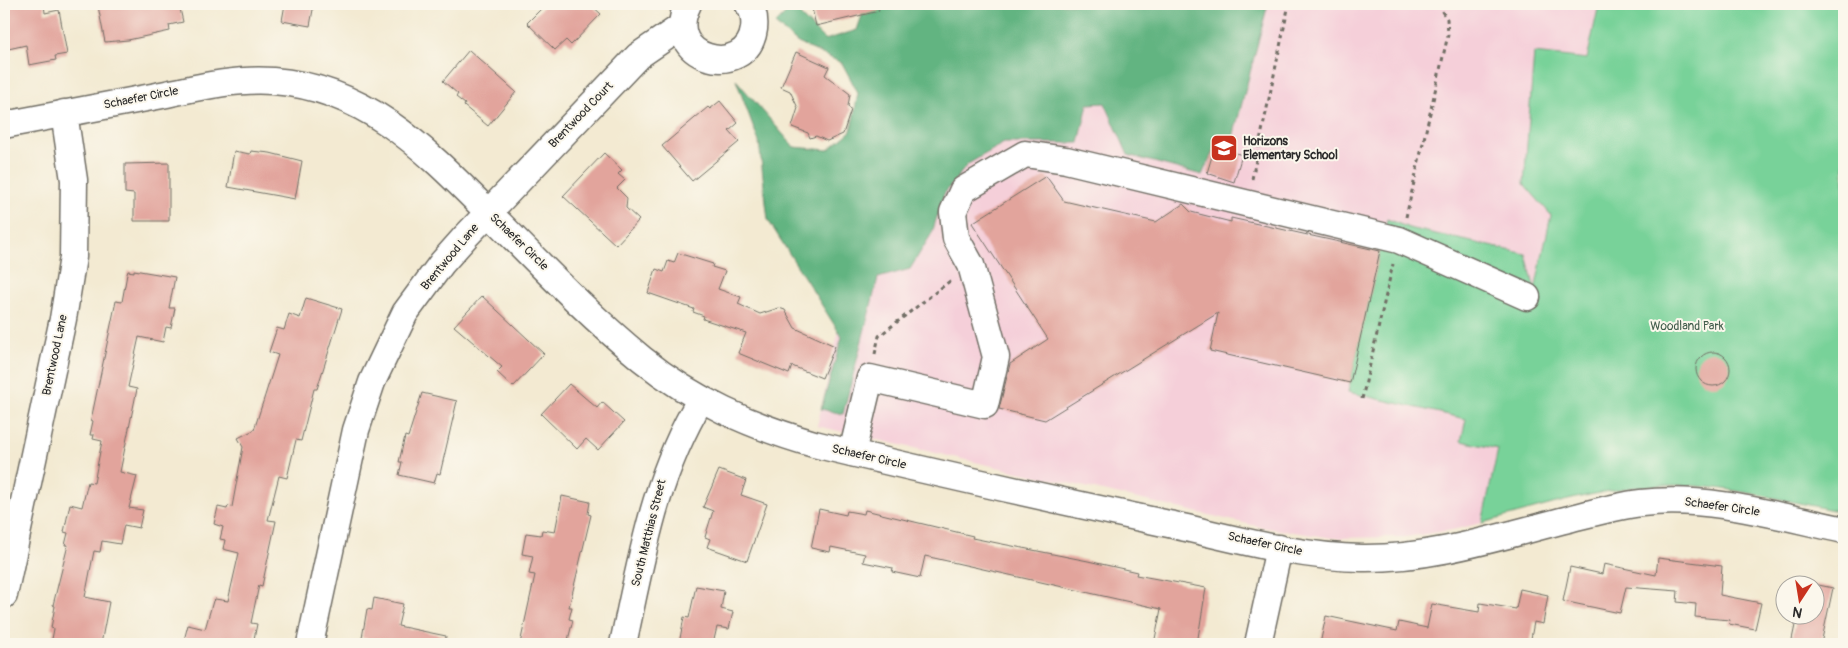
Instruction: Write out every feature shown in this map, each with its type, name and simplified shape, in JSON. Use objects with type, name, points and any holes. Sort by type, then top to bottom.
[{"type":"street","name":"Brentwood Court","points":[[685,15],[684,37],[699,54],[721,60],[732,57],[746,47],[754,32],[755,20],[748,4]]},
{"type":"street","name":"Brentwood Court","points":[[488,212],[638,56],[685,15]]},
{"type":"street","name":"Schaefer Circle","points":[[4,125],[218,84],[272,81],[298,84],[350,101],[375,113],[400,130],[446,169],[619,339],[663,375],[724,412],[763,428],[852,453],[1280,548],[1334,557],[1396,557],[1452,549],[1607,509],[1640,503],[1674,501],[1733,506],[1844,530]]},
{"type":"street","name":"Brentwood Lane","points":[[4,595],[62,320],[73,257],[74,180],[64,113]]},
{"type":"street","points":[[852,453],[870,378],[985,405],[996,357],[970,265],[956,238],[953,212],[963,190],[1025,154],[1066,160],[1398,240],[1527,297]]},
{"type":"street","name":"Brentwood Lane","points":[[310,644],[356,430],[372,382],[404,313],[442,263],[488,212]]},
{"type":"street","name":"South Matthias Street","points":[[623,644],[658,491],[685,425],[701,399]]},
{"type":"street","points":[[1258,644],[1280,548]]},
{"type":"path","points":[[1251,181],[1289,4]]},
{"type":"path","points":[[1362,399],[1398,240],[1397,224],[1406,217],[1448,35],[1447,19],[1438,4]]},
{"type":"path","points":[[870,378],[879,336],[970,265]]},
{"type":"shaded area","name":"Horizons Elementary School","points":[[913,4],[1599,4],[1482,523],[1452,530],[1405,537],[1333,538],[1261,527],[817,426]]},
{"type":"green space","points":[[866,4],[1268,4],[1231,145],[1214,149],[1202,175],[1128,155],[1105,103],[1088,104],[1079,143],[1004,143],[968,164],[944,194],[932,233],[910,269],[878,278],[843,414],[821,409],[842,337],[768,220],[759,142],[736,80],[794,147],[828,150],[851,131],[858,93],[842,63],[798,43],[775,24],[792,7],[825,40],[857,30]]},
{"type":"green space","name":"Woodland Park","points":[[1599,4],[1844,4],[1844,512],[1718,488],[1676,485],[1627,488],[1602,492],[1482,523],[1498,449],[1461,441],[1466,419],[1348,392],[1387,219],[1409,228],[1526,254],[1535,290],[1551,215],[1524,184],[1534,53],[1587,59]]},
{"type":"building","points":[[13,4],[44,4],[45,13],[59,10],[67,54],[55,56],[56,60],[29,65],[26,45],[4,50],[4,6]]},
{"type":"building","points":[[112,4],[179,4],[183,22],[169,25],[170,31],[128,40],[105,42],[98,6]]},
{"type":"building","points":[[285,4],[314,4],[310,26],[282,21]]},
{"type":"building","points":[[546,4],[590,4],[601,14],[571,45],[566,40],[555,50],[527,23]]},
{"type":"building","points":[[811,4],[878,4],[879,11],[816,26]]},
{"type":"building","points":[[469,50],[516,92],[488,126],[464,106],[465,104],[456,97],[458,94],[443,81]]},
{"type":"building","points":[[796,52],[829,67],[825,75],[850,94],[848,106],[851,110],[843,134],[827,141],[816,136],[810,138],[808,133],[792,127],[798,108],[790,91],[781,87]]},
{"type":"building","points":[[720,101],[738,123],[729,131],[739,142],[692,181],[662,146],[708,107],[710,109]]},
{"type":"building","points":[[1215,146],[1242,155],[1234,182],[1207,173]]},
{"type":"building","points":[[234,151],[250,154],[251,151],[270,153],[302,161],[295,199],[228,187]]},
{"type":"building","points":[[604,153],[622,170],[618,174],[625,180],[617,188],[627,198],[626,208],[639,220],[616,245],[563,196]]},
{"type":"building","points":[[169,163],[169,221],[134,221],[134,194],[125,193],[125,164]]},
{"type":"building","points":[[1046,176],[1064,201],[1156,222],[1183,204],[1191,212],[1231,222],[1231,218],[1380,251],[1350,383],[1210,351],[1218,313],[1045,420],[999,409],[1010,364],[1048,339],[972,223]]},
{"type":"building","points":[[678,253],[713,264],[712,267],[725,271],[718,289],[741,297],[738,304],[760,314],[779,308],[785,310],[795,328],[835,346],[822,378],[792,366],[789,374],[738,353],[746,333],[703,319],[704,316],[693,312],[694,309],[648,293],[656,269],[664,272],[668,261],[674,263]]},
{"type":"building","points":[[134,270],[175,277],[169,308],[175,308],[171,328],[166,327],[163,342],[139,337],[128,387],[137,389],[120,472],[137,476],[129,508],[143,510],[139,528],[124,525],[120,544],[102,541],[100,552],[94,551],[85,597],[109,602],[101,644],[51,644],[54,629],[51,628],[55,606],[53,605],[68,545],[65,545],[68,533],[64,532],[70,504],[82,507],[88,482],[94,483],[102,441],[93,439],[94,435],[90,435],[93,421],[91,420],[116,301],[122,302],[128,271],[134,272]]},
{"type":"building","points":[[482,296],[544,354],[513,387],[497,372],[502,367],[454,326]]},
{"type":"building","points":[[306,298],[342,309],[317,389],[314,389],[301,441],[296,440],[287,478],[279,476],[268,520],[276,521],[262,586],[259,585],[251,623],[257,624],[253,644],[183,644],[188,625],[205,629],[215,599],[228,601],[239,553],[223,549],[225,540],[220,539],[223,527],[214,524],[218,507],[227,509],[228,506],[232,507],[243,447],[238,438],[254,430],[278,355],[269,352],[277,328],[284,330],[289,314],[300,318]]},
{"type":"building","points":[[1713,352],[1725,357],[1730,369],[1725,381],[1713,386],[1701,381],[1696,369],[1701,357]]},
{"type":"building","points":[[569,384],[597,408],[602,402],[624,422],[598,450],[586,439],[577,449],[541,414]]},
{"type":"building","points":[[422,393],[457,401],[440,474],[437,473],[434,483],[399,475],[402,462],[399,462],[405,436],[408,437]]},
{"type":"building","points":[[719,470],[746,480],[741,495],[767,504],[747,561],[707,547],[710,539],[705,537],[713,511],[703,507]]},
{"type":"building","points":[[562,496],[590,502],[588,514],[591,515],[569,607],[572,607],[569,619],[573,620],[567,644],[520,644],[535,575],[529,574],[533,556],[522,554],[526,533],[541,535],[542,530],[555,532]]},
{"type":"building","points":[[819,509],[846,515],[847,511],[864,514],[865,510],[973,536],[972,538],[1137,572],[1136,575],[1206,588],[1197,644],[1154,644],[1161,609],[925,556],[920,578],[892,572],[893,568],[863,562],[865,554],[831,547],[830,552],[811,548]]},
{"type":"building","points":[[1658,558],[1722,566],[1720,595],[1761,603],[1755,629],[1729,624],[1730,620],[1695,617],[1696,604],[1677,602],[1678,591],[1626,587],[1620,613],[1563,601],[1570,567],[1602,574],[1604,564],[1656,575]]},
{"type":"building","points":[[696,586],[724,591],[721,609],[733,612],[729,629],[717,627],[713,644],[679,644],[684,617],[689,618]]},
{"type":"building","points":[[1826,587],[1833,588],[1826,621]]},
{"type":"building","points":[[1520,589],[1548,595],[1543,624],[1534,622],[1530,644],[1320,644],[1326,616],[1397,631],[1399,622],[1427,628],[1432,604],[1479,612],[1480,603],[1516,609]]},
{"type":"building","points":[[374,598],[403,604],[398,626],[446,636],[445,644],[369,644],[370,639],[362,638],[367,609],[372,610]]},
{"type":"building","points":[[1795,626],[1825,626],[1821,644],[1791,644]]},
{"type":"place","name":"Horizons Elementary School","points":[[1224,148]]}]
